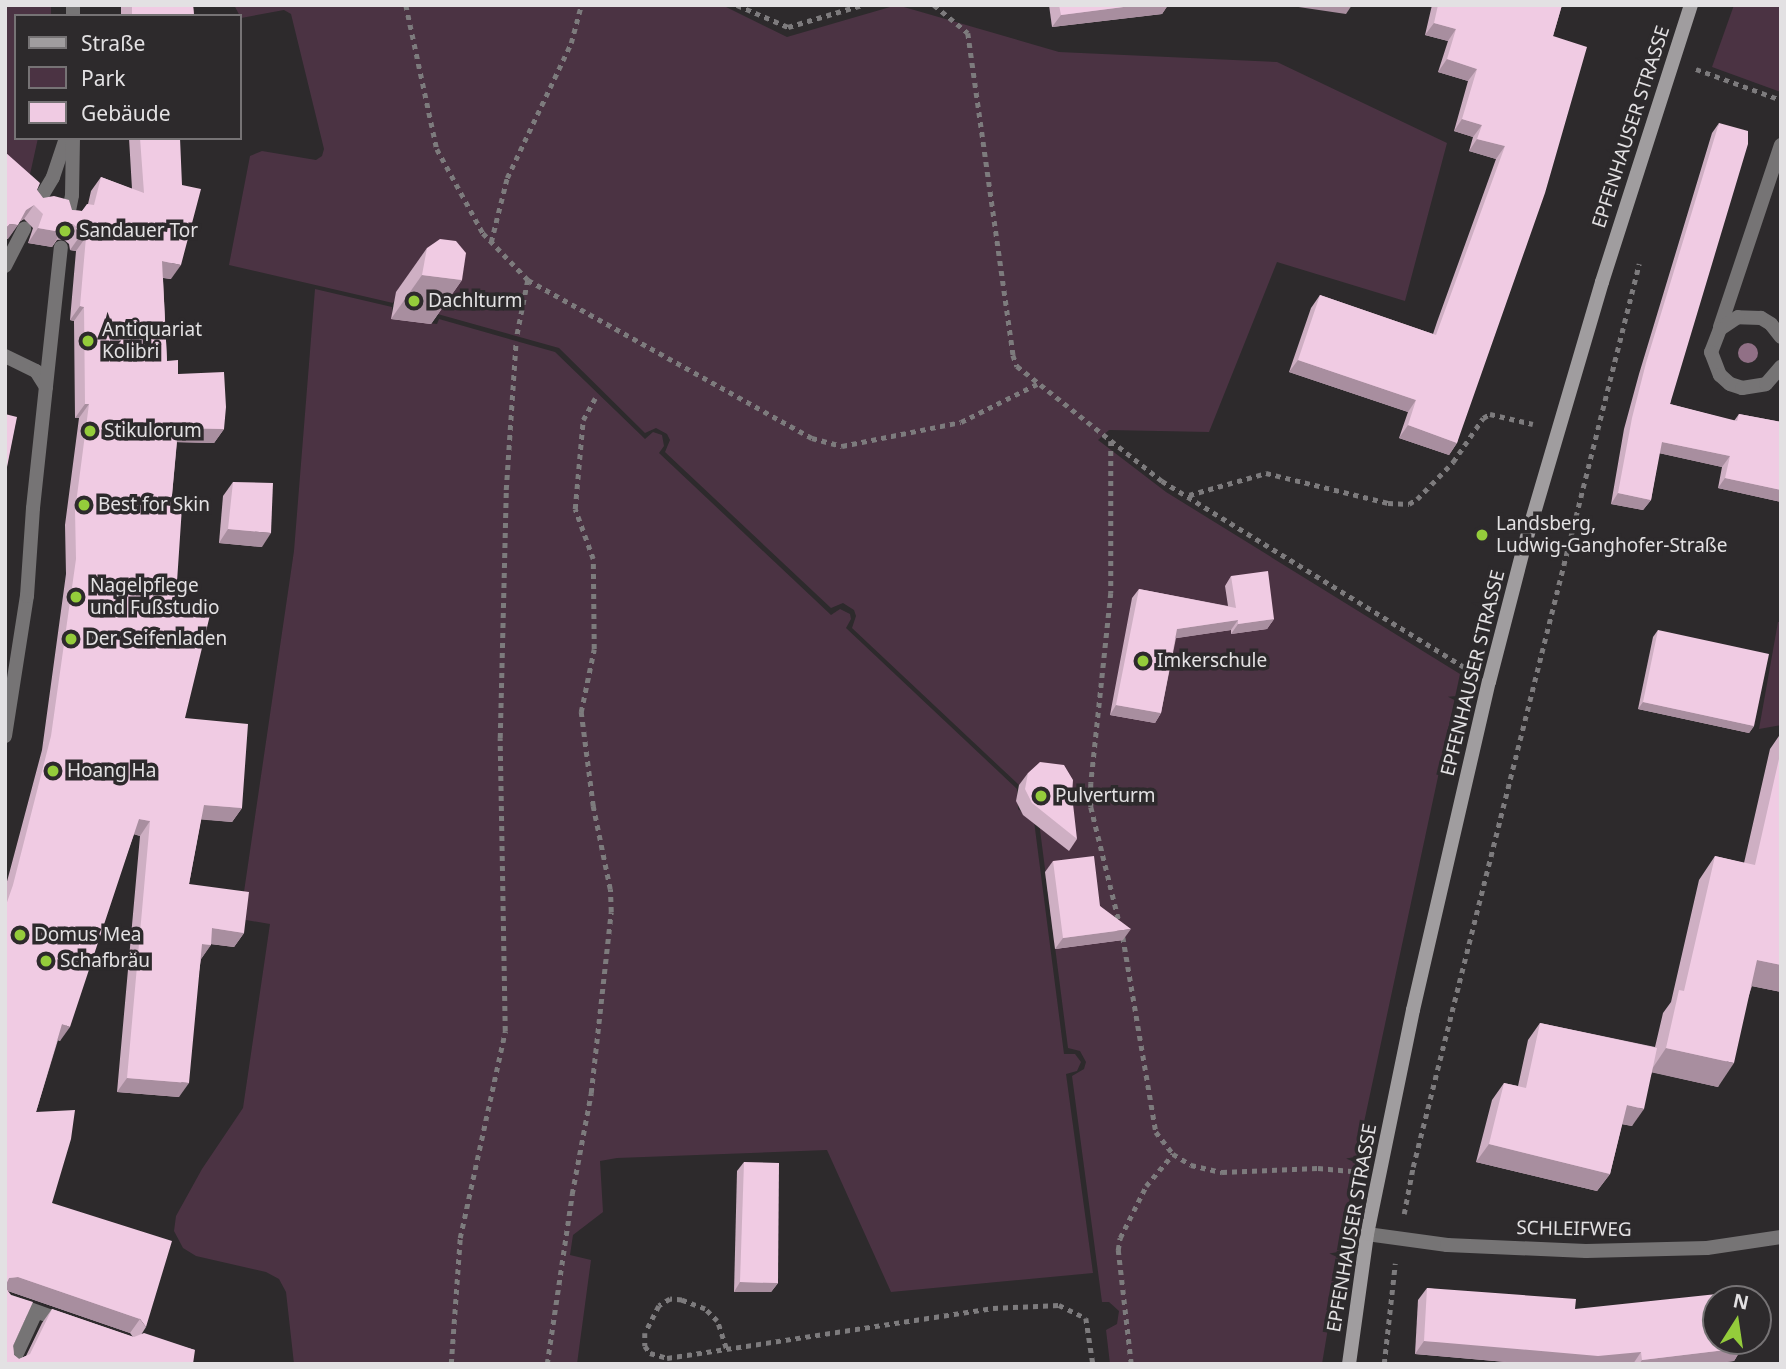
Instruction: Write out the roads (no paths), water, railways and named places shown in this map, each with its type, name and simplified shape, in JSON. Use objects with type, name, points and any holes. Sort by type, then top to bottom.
[{"type":"main road","name":"EPFENHAUSER STRASSE","points":[[1349,1364],[1367,1234],[1379,1173],[1413,1010],[1489,682],[1558,431],[1691,5]]},
{"type":"street","points":[[37,204],[52,177],[65,140]]},
{"type":"street","points":[[68,216],[72,195],[73,140]]},
{"type":"street","points":[[1778,378],[1754,388],[1730,384],[1720,375],[1711,352],[1781,145]]},
{"type":"street","points":[[5,266],[24,229]]},
{"type":"street","points":[[5,736],[27,596],[61,248]]},
{"type":"street","points":[[1720,329],[1728,321],[1750,315],[1771,324],[1781,337]]},
{"type":"street","points":[[5,356],[21,361],[36,371],[46,387]]},
{"type":"street","name":"SCHLEIFWEG","points":[[1367,1234],[1447,1245],[1586,1251],[1707,1248],[1781,1237]]},
{"type":"street","points":[[5,1300],[75,1325]]},
{"type":"street","points":[[12,1364],[36,1312]]},
{"type":"place","name":"Sandauer Tor","points":[[65,231]]},
{"type":"place","name":"Dachlturm","points":[[414,301]]},
{"type":"place","name":"Antiquariat Kolibri","points":[[88,341]]},
{"type":"place","name":"Stikulorum","points":[[90,431]]},
{"type":"place","name":"Best for Skin","points":[[84,505]]},
{"type":"place","name":"Landsberg, Ludwig-Ganghofer-Straße","points":[[1482,535]]},
{"type":"place","name":"Nagelpflege und Fußstudio","points":[[76,597]]},
{"type":"place","name":"Der Seifenladen","points":[[71,639]]},
{"type":"place","name":"Imkerschule","points":[[1143,661]]},
{"type":"place","name":"Hoang Ha","points":[[53,771]]},
{"type":"place","name":"Pulverturm","points":[[1041,796]]},
{"type":"place","name":"Domus Mea","points":[[20,935]]},
{"type":"place","name":"Schafbräu","points":[[46,961]]}]
